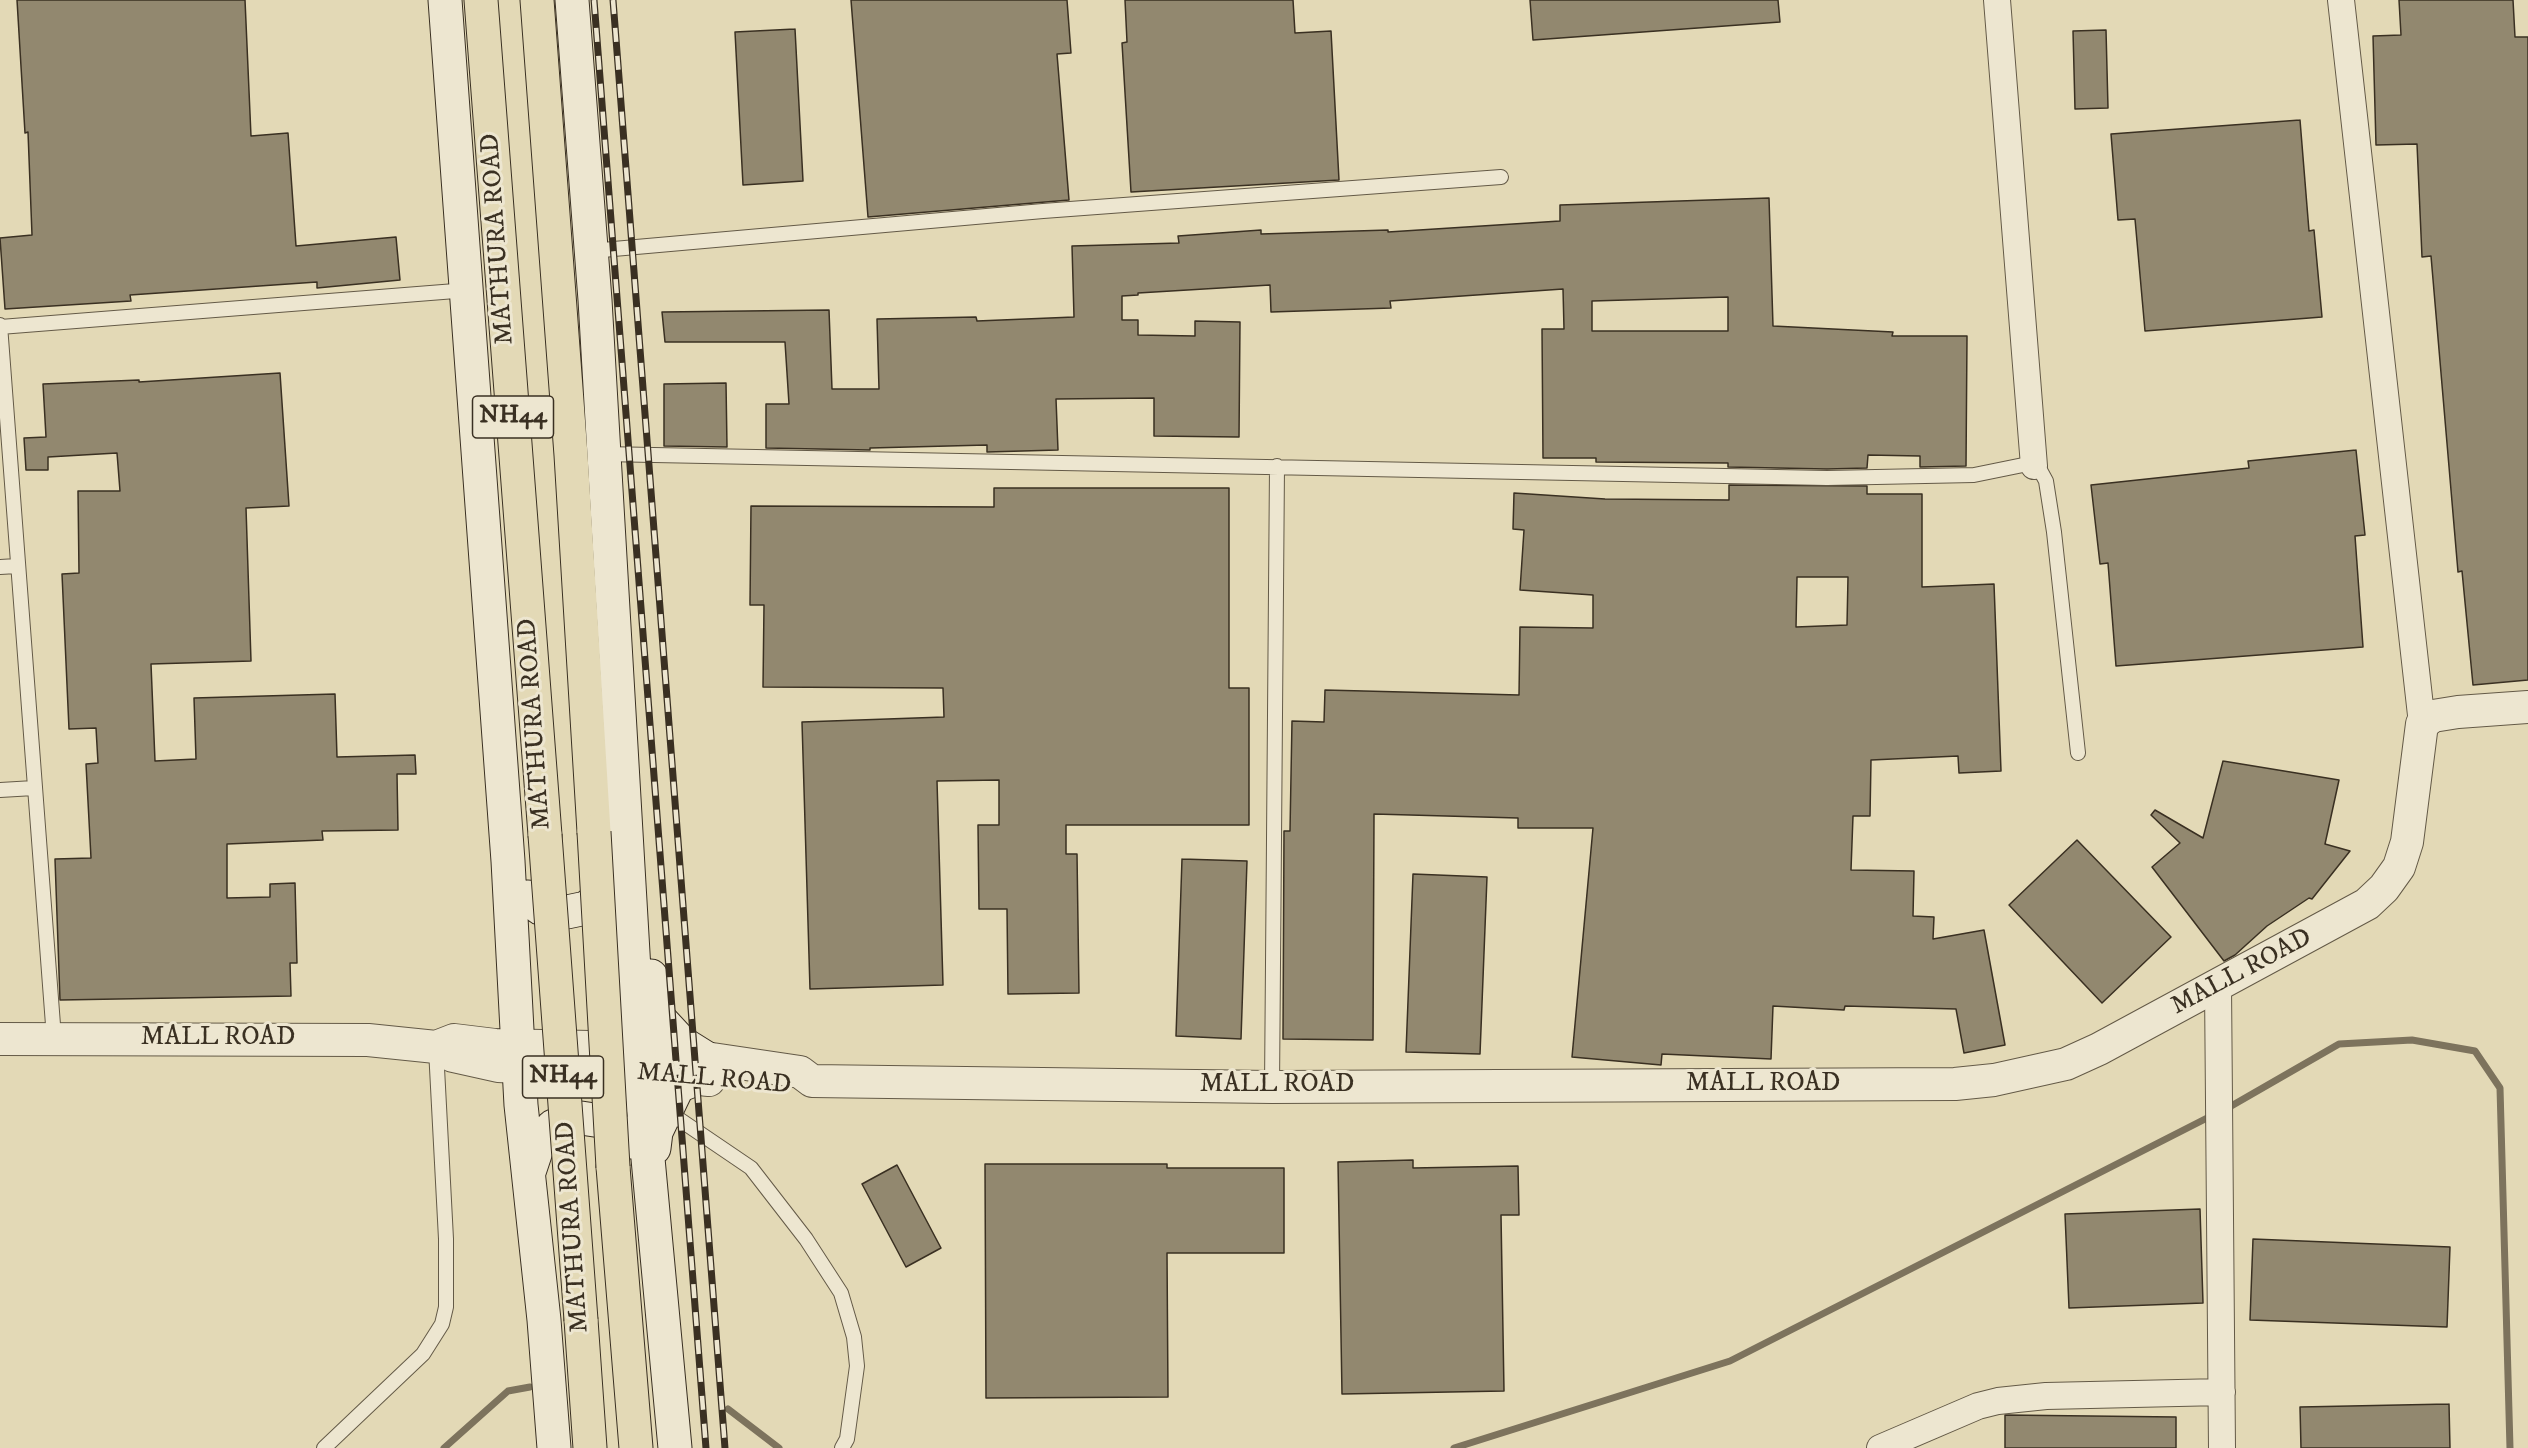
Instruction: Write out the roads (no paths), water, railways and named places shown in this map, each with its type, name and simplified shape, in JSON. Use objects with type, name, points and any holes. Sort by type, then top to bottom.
[{"type":"highway","name":"MATHURA ROAD","points":[[481,0],[590,1448]]},
{"type":"highway","name":"MATHURA ROAD","points":[[537,0],[571,455],[613,1167],[636,1448]]},
{"type":"main road","points":[[445,0],[508,861],[513,1052],[544,1320],[554,1448]]},
{"type":"main road","points":[[572,0],[591,251],[639,1061],[675,1448]]},
{"type":"main road","points":[[482,496],[478,686],[500,1000],[513,1052]]},
{"type":"main road","points":[[614,659],[635,732],[649,960],[656,1016],[682,1043],[701,1069],[678,1086],[665,1110],[656,1132],[650,1180]]},
{"type":"main road","points":[[508,861],[524,893],[540,908],[567,912],[586,908],[607,891],[618,871],[625,846]]},
{"type":"main road","points":[[528,1174],[539,1143],[553,1126],[580,1118],[601,1121],[626,1135],[639,1152],[650,1180]]},
{"type":"street","points":[[1997,0],[2034,466]]},
{"type":"street","points":[[2341,0],[2422,724],[2433,716],[2528,707]]},
{"type":"street","name":"MALL ROAD","points":[[0,1040],[54,1038],[368,1040],[436,1047],[453,1056],[498,1066],[513,1052],[639,1061],[701,1069],[800,1072],[812,1081],[1272,1087],[1943,1084],[1994,1080],[2066,1064],[2100,1049],[2351,914],[2384,888],[2399,867],[2407,842],[2422,724]]},
{"type":"street","points":[[2218,986],[2222,1448]]},
{"type":"street","points":[[1880,1448],[1978,1406],[1998,1401],[2046,1396],[2222,1392]]},
{"type":"lane","points":[[591,251],[1043,211],[1501,177]]},
{"type":"lane","points":[[54,1038],[0,326],[468,290]]},
{"type":"lane","points":[[603,454],[1827,478],[1974,475],[2023,464],[2034,466],[2044,475],[2054,532],[2078,753]]},
{"type":"lane","points":[[1272,1087],[1277,466]]},
{"type":"lane","points":[[0,567],[18,566]]},
{"type":"lane","points":[[0,790],[34,788]]},
{"type":"lane","points":[[324,1448],[423,1354],[442,1324],[446,1307],[446,1239],[436,1047]]},
{"type":"lane","points":[[665,1110],[751,1168],[806,1239],[841,1293],[854,1337],[857,1366],[845,1443]]},
{"type":"waterway","points":[[2226,1109],[2339,1044],[2412,1040],[2475,1051],[2500,1088],[2510,1448]]},
{"type":"waterway","points":[[1454,1448],[1730,1361],[2213,1115]]},
{"type":"waterway","points":[[444,1448],[508,1391],[530,1387]]},
{"type":"waterway","points":[[728,1409],[779,1448]]},
{"type":"railway","points":[[594,0],[706,1448]]},
{"type":"railway","points":[[613,0],[725,1448]]}]
